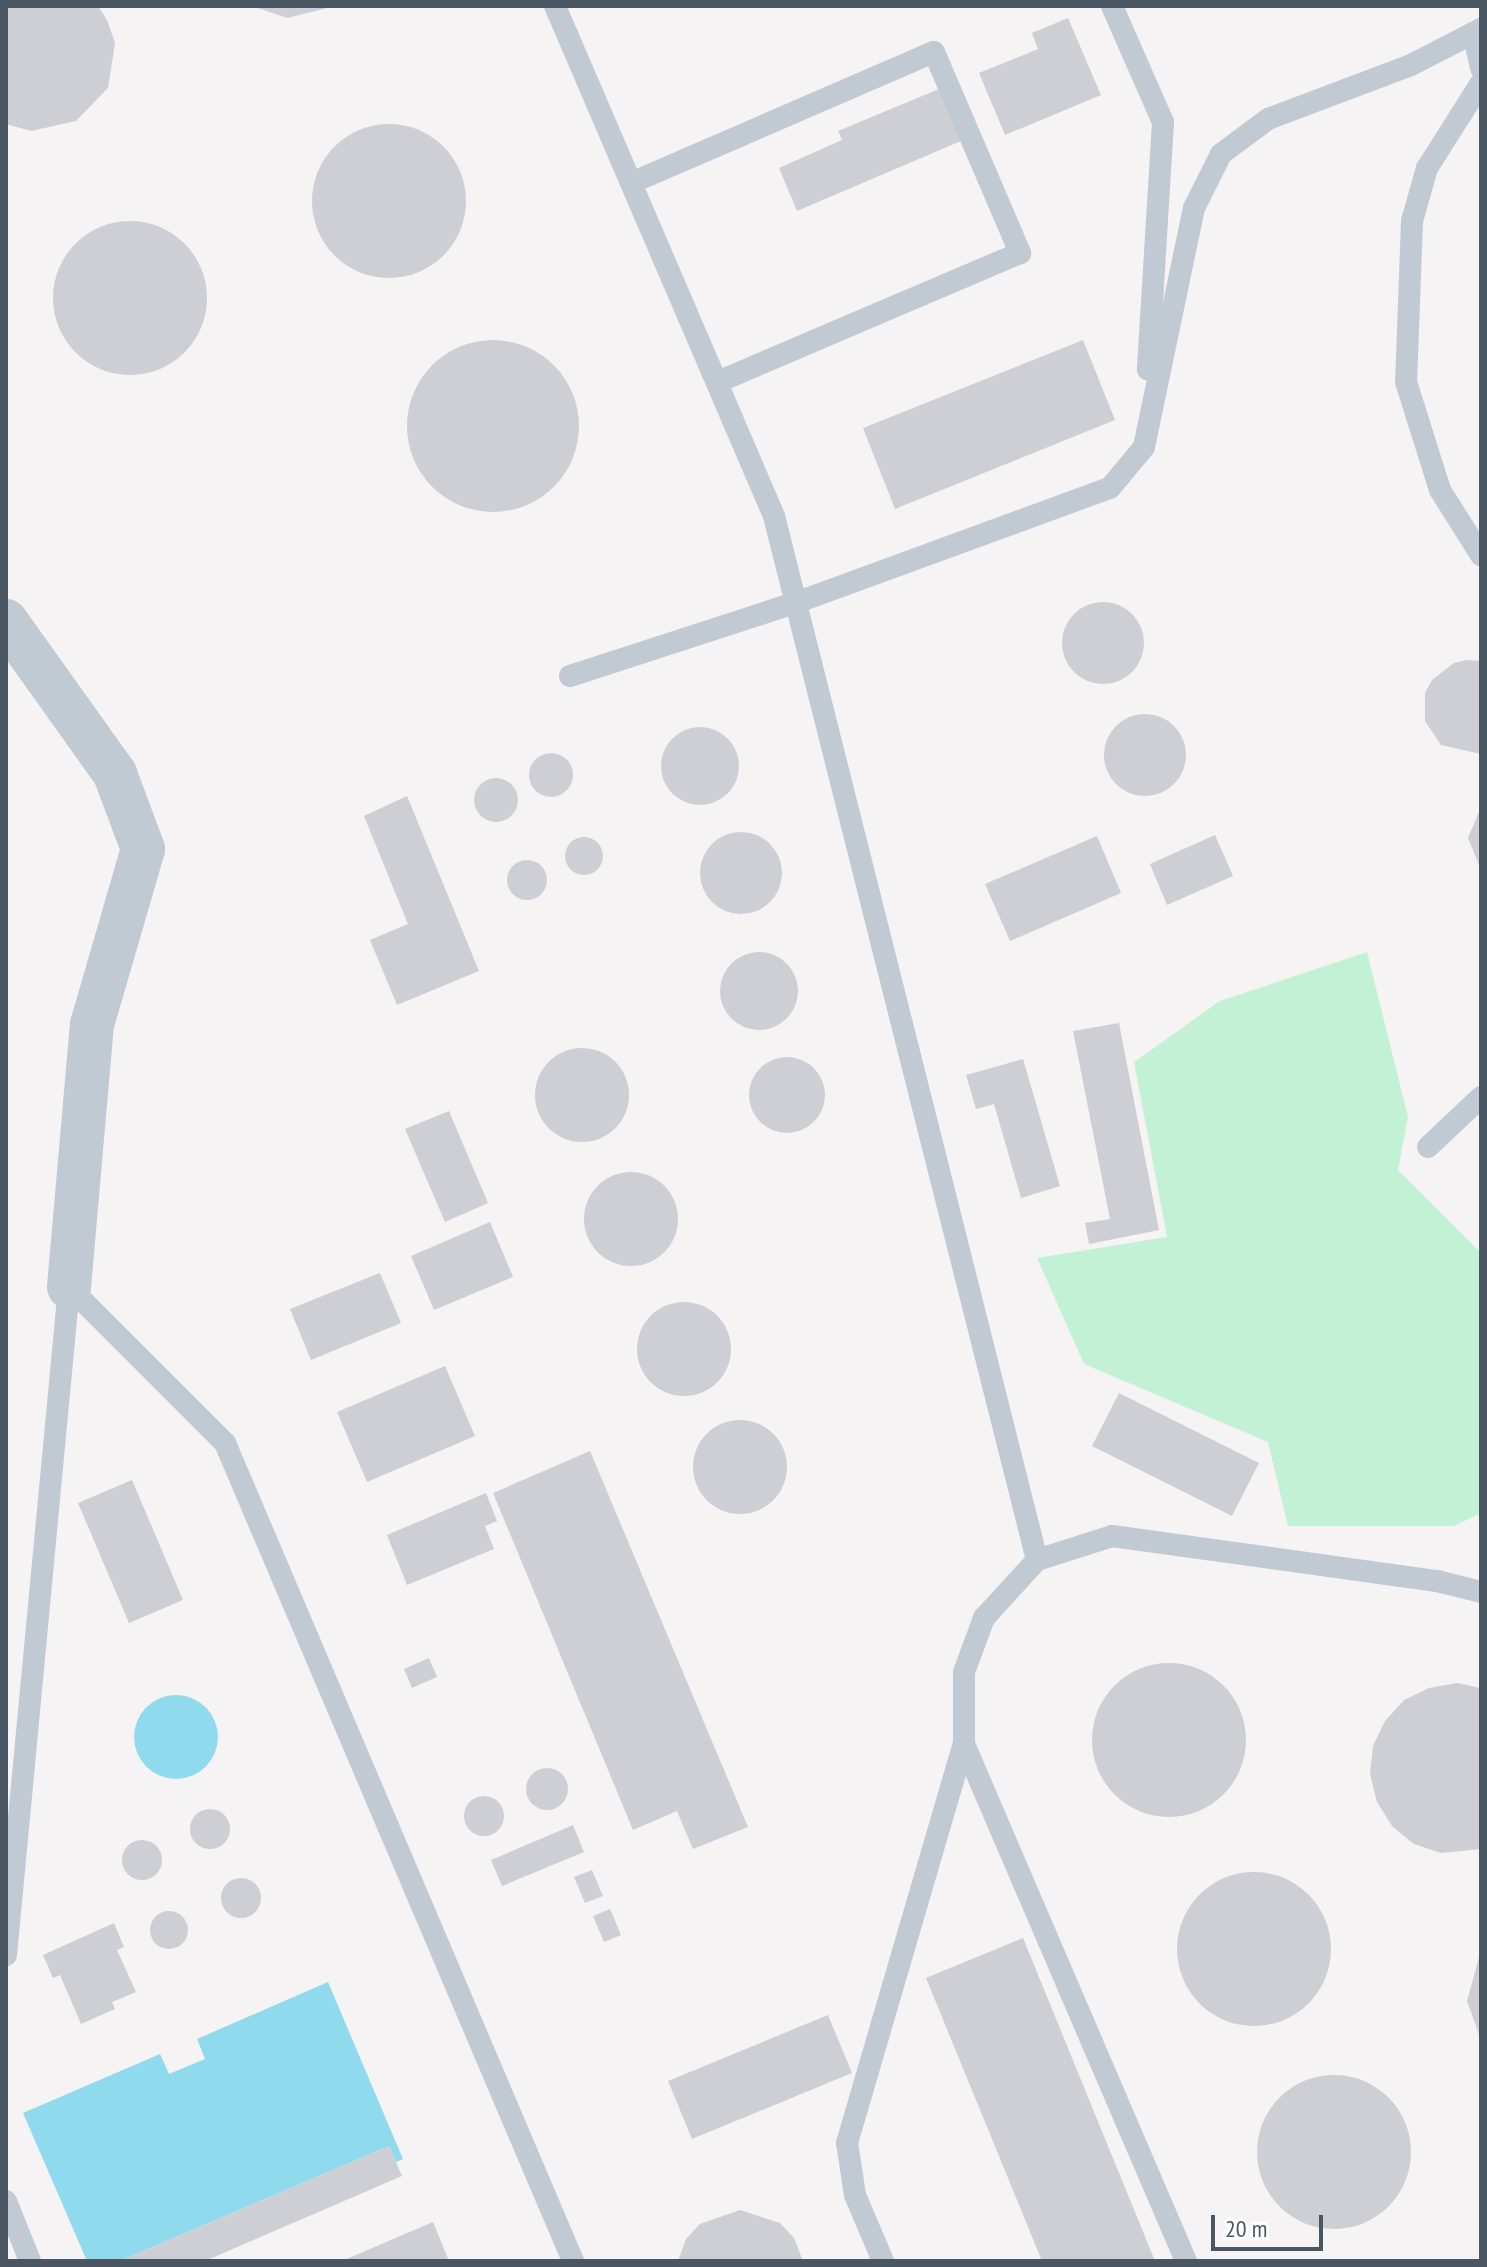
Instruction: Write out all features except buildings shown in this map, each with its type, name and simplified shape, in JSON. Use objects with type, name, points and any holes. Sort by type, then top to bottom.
[{"type":"street","points":[[6,621],[115,774],[143,849],[92,1024],[69,1287]]},
{"type":"lane","points":[[555,6],[774,516],[1037,1560]]},
{"type":"lane","points":[[1112,6],[1163,122],[1144,447]]},
{"type":"lane","points":[[570,676],[798,602],[1110,488],[1144,447],[1194,208],[1221,154],[1268,119],[1411,65],[1477,31],[1481,68]]},
{"type":"lane","points":[[631,183],[934,52],[1020,253],[717,382]]},
{"type":"lane","points":[[1481,83],[1427,168],[1412,221],[1406,382],[1440,490],[1481,555]]},
{"type":"lane","points":[[1428,1147],[1481,1097]]},
{"type":"lane","points":[[6,1955],[69,1287]]},
{"type":"lane","points":[[69,1287],[225,1443],[573,2261]]},
{"type":"lane","points":[[883,2261],[855,2195],[847,2143],[964,1744],[964,1672],[984,1618],[1037,1560],[1112,1536],[1437,1581],[1481,1592]]},
{"type":"lane","points":[[964,1744],[1186,2261]]},
{"type":"lane","points":[[6,2201],[30,2261]]},
{"type":"green space","points":[[1367,952],[1408,1117],[1398,1170],[1481,1253],[1481,1513],[1454,1526],[1288,1526],[1268,1442],[1084,1364],[1037,1258],[1167,1237],[1134,1062],[1220,1001]]},
{"type":"water","points":[[176,1695],[192,1698],[206,1707],[215,1721],[218,1737],[215,1753],[206,1767],[192,1776],[176,1779],[160,1776],[146,1767],[137,1753],[134,1737],[137,1721],[146,1707],[160,1698]]},
{"type":"water","points":[[328,1982],[403,2159],[396,2162],[389,2146],[120,2261],[87,2261],[23,2113],[160,2054],[169,2074],[205,2059],[197,2039]]}]
